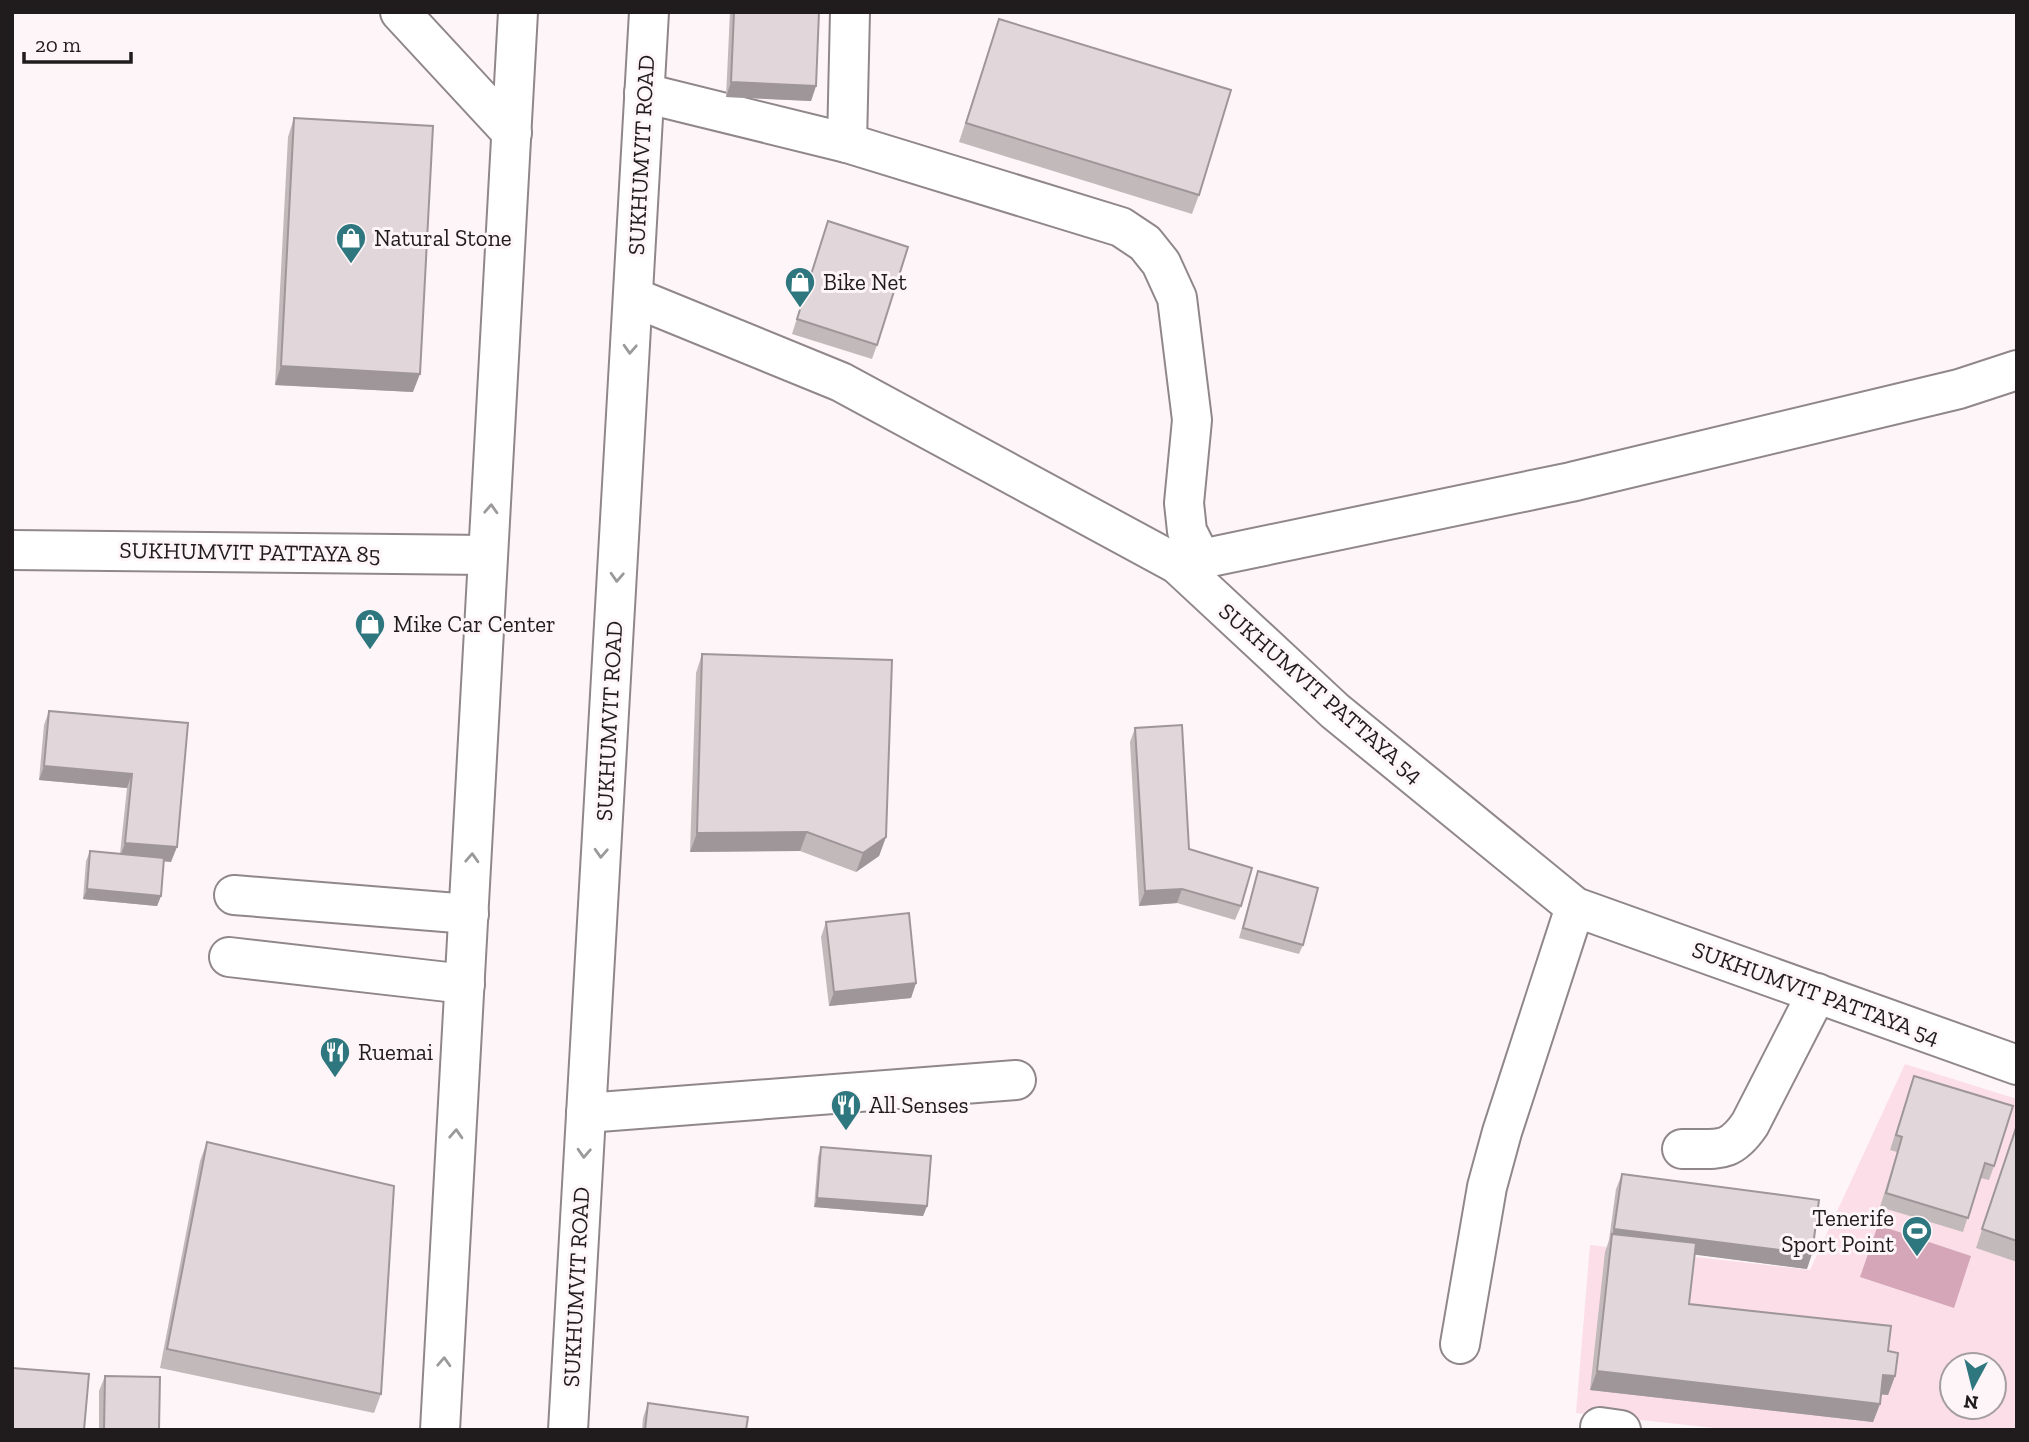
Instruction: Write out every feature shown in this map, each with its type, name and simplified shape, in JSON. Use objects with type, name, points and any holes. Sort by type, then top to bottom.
[{"type":"main road","points":[[400,12],[512,133]]},
{"type":"main road","points":[[440,1430],[518,12]]},
{"type":"main road","name":"SUKHUMVIT ROAD","points":[[568,1430],[649,12]]},
{"type":"main road","points":[[847,143],[850,12]]},
{"type":"main road","points":[[645,93],[847,143],[1121,227],[1145,243],[1161,263],[1177,298],[1192,420],[1184,503],[1189,561],[1571,482],[1959,389],[2017,370]]},
{"type":"main road","name":"SUKHUMVIT PATTAYA 54","points":[[633,297],[841,382],[1189,561],[1335,711],[1575,907],[2017,1065]]},
{"type":"main road","name":"SUKHUMVIT PATTAYA 85","points":[[12,550],[488,555]]},
{"type":"main road","points":[[234,895],[469,914]]},
{"type":"main road","points":[[1460,1344],[1487,1187],[1502,1132],[1575,907]]},
{"type":"main road","points":[[229,957],[465,984]]},
{"type":"main road","points":[[1682,1149],[1726,1148],[1739,1140],[1750,1124],[1817,993]]},
{"type":"main road","points":[[586,1113],[1016,1080]]},
{"type":"main road","points":[[1600,1430],[1600,1427],[1621,1430]]},
{"type":"shaded area","name":"Tenerife Sport Point","points":[[1905,1064],[2017,1099],[2017,1430],[1733,1430],[1576,1413],[1590,1245],[1810,1270]]},
{"type":"shaded area","points":[[1878,1225],[1971,1256],[1954,1308],[1860,1277]]},
{"type":"building","points":[[734,12],[819,12],[816,86],[731,82]]},
{"type":"building","points":[[999,19],[1231,90],[1199,195],[966,123]]},
{"type":"building","name":"Natural Stone","points":[[294,118],[433,126],[420,374],[281,366]]},
{"type":"building","points":[[828,221],[908,247],[877,345],[797,319]]},
{"type":"building","points":[[702,654],[892,660],[886,837],[863,853],[807,832],[697,833]]},
{"type":"building","points":[[49,711],[188,723],[177,847],[125,843],[132,774],[44,766]]},
{"type":"building","points":[[1182,725],[1189,849],[1252,868],[1241,906],[1182,889],[1145,891],[1135,728]]},
{"type":"building","points":[[90,851],[164,858],[161,896],[87,889]]},
{"type":"building","points":[[1258,871],[1318,888],[1303,945],[1243,928]]},
{"type":"building","points":[[909,913],[916,983],[834,992],[826,922]]},
{"type":"building","points":[[1914,1076],[2013,1106],[1994,1166],[1985,1163],[1968,1218],[1886,1193],[1902,1137],[1896,1135]]},
{"type":"building","points":[[2017,1125],[2017,1241],[1982,1229]]},
{"type":"building","points":[[207,1142],[394,1186],[381,1394],[167,1349]]},
{"type":"building","points":[[821,1147],[931,1156],[927,1206],[817,1198]]},
{"type":"building","points":[[1622,1174],[1819,1200],[1812,1254],[1614,1229]]},
{"type":"building","points":[[1612,1234],[1696,1243],[1689,1304],[1891,1326],[1888,1351],[1898,1353],[1895,1376],[1883,1375],[1880,1404],[1597,1371]]},
{"type":"building","points":[[12,1368],[89,1374],[84,1430],[12,1430]]},
{"type":"building","points":[[105,1376],[160,1377],[159,1430],[104,1430]]},
{"type":"building","points":[[648,1403],[748,1417],[746,1430],[645,1430]]},
{"type":"place","name":"Natural Stone","points":[[351,265]]},
{"type":"place","name":"Bike Net","points":[[800,309]]},
{"type":"place","name":"Mike Car Center","points":[[370,651]]},
{"type":"place","name":"Ruemai","points":[[335,1079]]},
{"type":"place","name":"All Senses","points":[[846,1132]]},
{"type":"place","name":"Tenerife Sport Point","points":[[1917,1258]]}]
